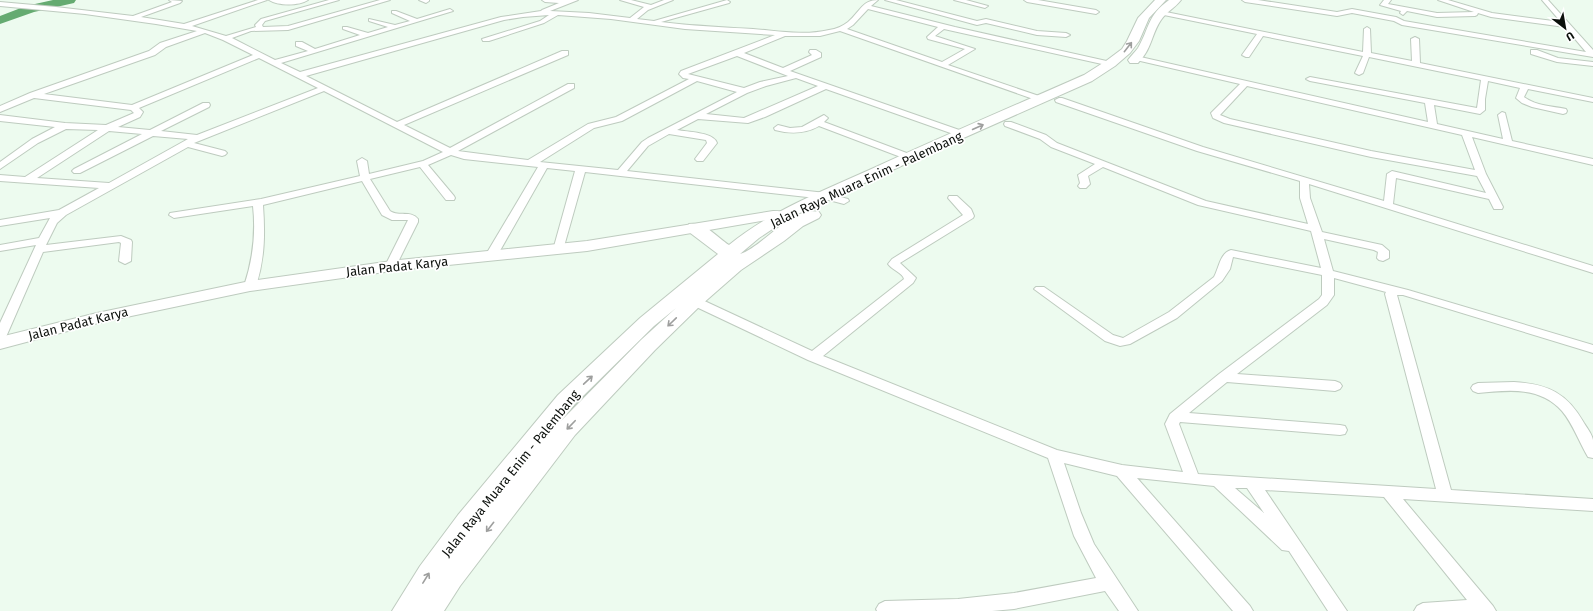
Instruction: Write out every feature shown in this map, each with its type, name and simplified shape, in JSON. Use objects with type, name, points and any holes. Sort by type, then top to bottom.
[{"type":"main road","name":"Jalan Raya Muara Enim - Palembang","points":[[790,219],[844,201],[908,162],[962,134],[1088,78],[1111,64],[1130,47],[1139,26],[1148,11],[1176,0]]},
{"type":"main road","name":"Jalan Raya Muara Enim - Palembang","points":[[406,611],[429,574],[467,522],[566,400],[647,322],[735,258],[778,236],[790,219],[826,196],[908,162],[1008,124],[1109,78],[1136,58],[1143,49],[1149,39],[1151,28],[1161,6]]},
{"type":"main road","points":[[695,228],[735,258]]},
{"type":"main road","name":"Jalan Raya Muara Enim - Palembang","points":[[429,611],[450,578],[567,429],[735,258]]},
{"type":"street","points":[[27,5],[38,0]]},
{"type":"street","points":[[131,18],[179,1],[172,0]]},
{"type":"street","points":[[186,26],[264,0]]},
{"type":"street","points":[[272,0],[293,3],[305,0]]},
{"type":"street","points":[[254,30],[260,21],[268,18],[336,0]]},
{"type":"street","points":[[226,38],[254,30],[288,28],[387,0]]},
{"type":"street","points":[[545,0],[568,2]]},
{"type":"street","points":[[299,75],[503,18],[539,12],[575,0]]},
{"type":"street","points":[[623,0],[651,7]]},
{"type":"street","points":[[888,0],[978,23],[986,21],[1037,33],[1066,35]]},
{"type":"street","points":[[956,0],[985,6]]},
{"type":"street","points":[[1027,0],[1096,12]]},
{"type":"street","points":[[1064,7],[1072,0]]},
{"type":"street","points":[[1245,0],[1336,14],[1352,11],[1491,39],[1592,52]]},
{"type":"street","points":[[1388,0],[1383,4],[1437,15],[1482,13]]},
{"type":"street","points":[[1441,0],[1482,13],[1566,25]]},
{"type":"street","points":[[1544,0],[1592,52]]},
{"type":"street","points":[[632,19],[651,7],[665,1]]},
{"type":"street","points":[[652,22],[728,2]]},
{"type":"street","points":[[539,12],[632,19],[680,26],[783,34],[814,34],[840,29],[852,23],[867,2],[943,26],[1111,64]]},
{"type":"street","points":[[1468,9],[1478,3]]},
{"type":"street","points":[[0,4],[27,5],[131,18],[206,30],[226,38],[450,152],[479,158],[529,164],[621,172],[826,196],[844,201]]},
{"type":"street","points":[[1161,6],[1261,33],[1593,100]]},
{"type":"street","points":[[1396,19],[1405,11],[1402,9]]},
{"type":"street","points":[[274,63],[450,11]]},
{"type":"street","points":[[394,12],[417,21]]},
{"type":"street","points":[[486,39],[542,22],[557,13]]},
{"type":"street","points":[[371,20],[395,27]]},
{"type":"street","points":[[942,65],[971,49],[931,37],[943,26]]},
{"type":"street","points":[[345,28],[367,36]]},
{"type":"street","points":[[1358,73],[1367,54],[1367,28]]},
{"type":"street","points":[[840,29],[1039,99]]},
{"type":"street","points":[[0,109],[33,95],[152,53],[163,45],[206,30]]},
{"type":"street","points":[[1246,55],[1261,33]]},
{"type":"street","points":[[744,91],[696,79],[683,74],[767,42],[783,34]]},
{"type":"street","points":[[1415,39],[1416,64]]},
{"type":"street","points":[[299,44],[314,51]]},
{"type":"street","points":[[784,71],[818,55],[813,52]]},
{"type":"street","points":[[1532,52],[1557,60],[1593,64]]},
{"type":"street","points":[[396,125],[565,53]]},
{"type":"street","points":[[737,53],[796,76],[962,134]]},
{"type":"street","points":[[133,108],[259,55]]},
{"type":"street","points":[[1136,58],[1245,83],[1310,85],[1481,111],[1485,78]]},
{"type":"street","points":[[621,172],[645,144],[668,131],[744,91],[796,76]]},
{"type":"street","points":[[529,164],[591,126],[619,119],[696,79]]},
{"type":"street","points":[[1245,83],[1219,107],[1215,113],[1216,116],[1227,121],[1356,150],[1481,174]]},
{"type":"street","points":[[1310,85],[1433,125],[1593,162]]},
{"type":"street","points":[[174,215],[258,202],[422,164],[450,152],[571,86]]},
{"type":"street","points":[[697,116],[745,121],[762,115],[826,86]]},
{"type":"street","points":[[1525,86],[1520,98],[1521,100],[1530,104],[1563,111]]},
{"type":"street","points":[[0,337],[52,222],[62,213],[187,144],[324,88]]},
{"type":"street","points":[[27,180],[107,128],[139,113],[133,108],[33,95]]},
{"type":"street","points":[[1059,100],[1200,149],[1388,205],[1593,270]]},
{"type":"street","points":[[1429,102],[1433,125]]},
{"type":"street","points":[[77,171],[206,105]]},
{"type":"street","points":[[1502,115],[1508,142]]},
{"type":"street","points":[[0,118],[66,126],[107,128],[200,138]]},
{"type":"street","points":[[778,128],[789,132],[795,132],[822,120],[908,162]]},
{"type":"street","points":[[1008,124],[1043,137],[1054,145],[1202,203],[1378,247],[1384,251],[1383,258]]},
{"type":"street","points":[[0,166],[35,141],[66,126]]},
{"type":"street","points":[[668,131],[709,138],[712,143],[700,159]]},
{"type":"street","points":[[1466,133],[1481,174],[1498,207]]},
{"type":"street","points":[[187,144],[222,153]]},
{"type":"street","points":[[362,161],[365,178],[389,216],[413,219],[413,222],[391,266]]},
{"type":"street","points":[[422,164],[450,198]]},
{"type":"street","points":[[1083,186],[1085,184],[1084,175],[1102,164]]},
{"type":"street","points":[[492,256],[544,165]]},
{"type":"street","points":[[558,250],[581,168]]},
{"type":"street","points":[[1388,205],[1392,174],[1492,197]]},
{"type":"street","points":[[0,178],[111,186]]},
{"type":"street","points":[[1193,479],[1172,424],[1174,417],[1327,298],[1329,290],[1327,273],[1316,232],[1303,193],[1305,180]]},
{"type":"street","points":[[813,357],[909,281],[910,278],[908,274],[896,267],[894,264],[896,261],[969,216],[967,211],[953,198]]},
{"type":"street","points":[[250,286],[256,270],[260,234],[258,202]]},
{"type":"street","points":[[0,223],[62,213]]},
{"type":"street","name":"Jalan Padat Karya","points":[[0,343],[97,318],[250,286],[391,266],[558,250],[637,238],[747,218],[790,219]]},
{"type":"street","points":[[0,248],[121,239],[127,242],[125,261]]},
{"type":"street","points":[[1040,289],[1109,338],[1120,342],[1126,341],[1173,315],[1213,283],[1222,274],[1228,255],[1231,253],[1327,273],[1404,292],[1593,349]]},
{"type":"street","points":[[1396,291],[1391,294],[1391,298],[1445,495]]},
{"type":"street","points":[[694,301],[813,357],[1054,455],[1122,471],[1193,479],[1593,505]]},
{"type":"street","points":[[1224,377],[1335,386]]},
{"type":"street","points":[[1478,388],[1514,386],[1531,387],[1548,393],[1567,408],[1593,453]]},
{"type":"street","points":[[1174,417],[1340,430]]},
{"type":"street","points":[[1054,455],[1081,533],[1108,583],[1129,611]]},
{"type":"street","points":[[1122,471],[1244,611]]},
{"type":"street","points":[[1217,480],[1302,558]]},
{"type":"street","points":[[1252,483],[1338,611]]},
{"type":"street","points":[[1388,491],[1485,608]]},
{"type":"street","points":[[885,609],[958,607],[1014,601],[1108,583]]},
{"type":"street","points":[[1423,611],[1485,608]]},
{"type":"waterway","points":[[0,20],[30,9],[70,0]]}]
